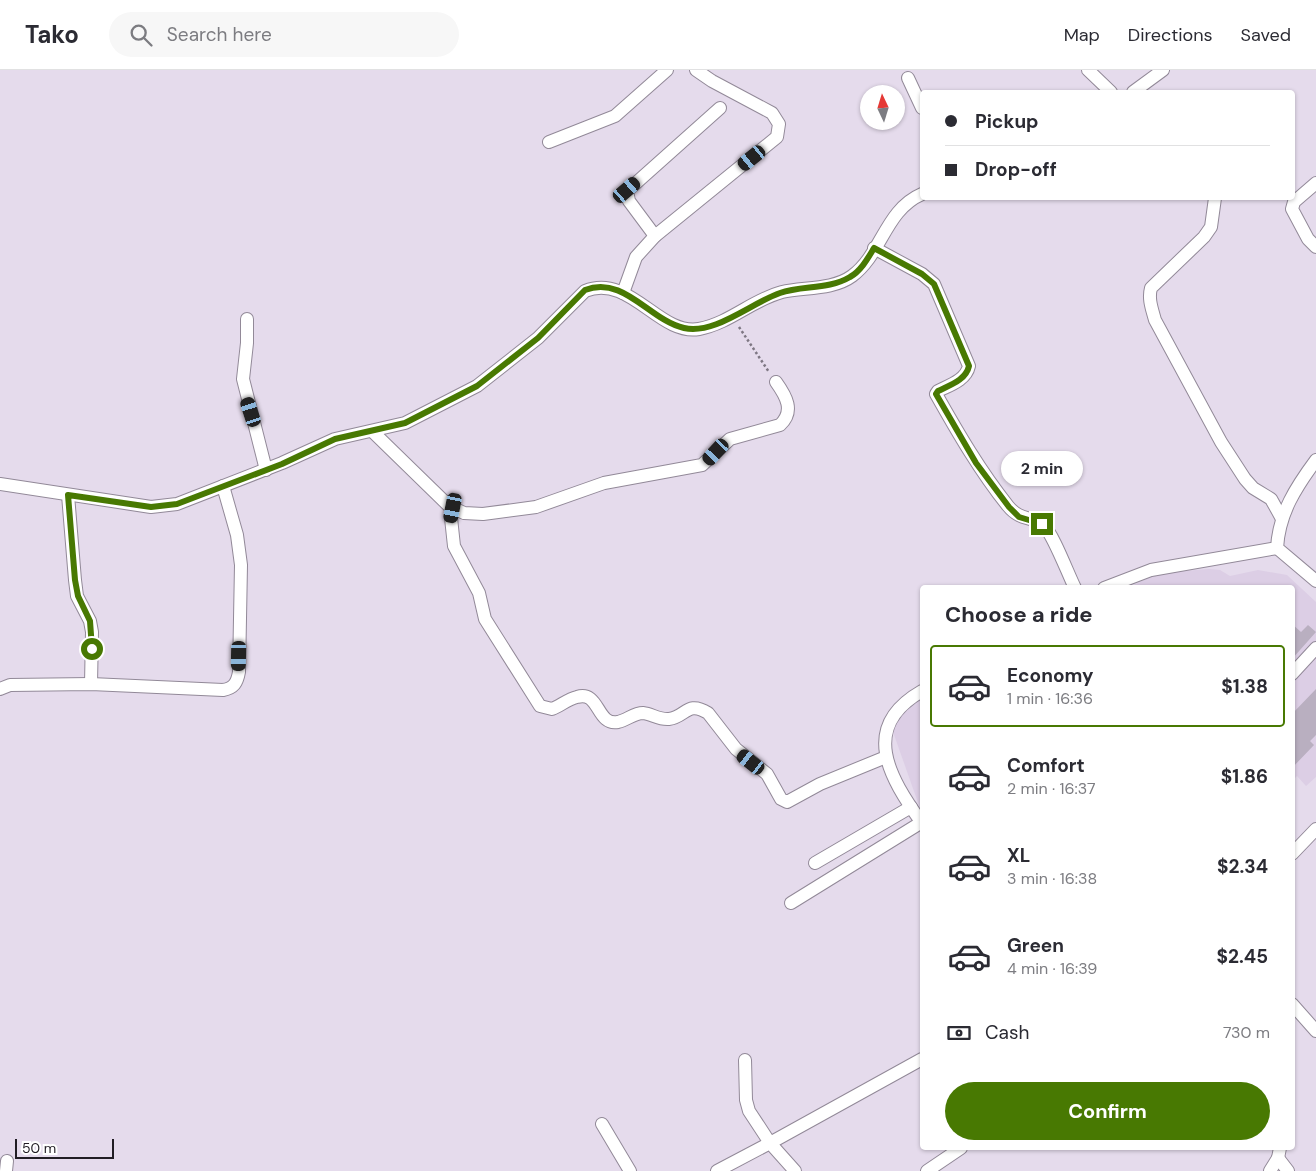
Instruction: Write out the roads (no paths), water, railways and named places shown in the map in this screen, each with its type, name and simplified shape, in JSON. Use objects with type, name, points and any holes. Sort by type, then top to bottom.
[{"type":"street","points":[[549,142],[615,116],[667,70]]},
{"type":"street","points":[[623,293],[636,257],[655,236],[777,137],[779,133],[779,124],[772,113],[712,81],[696,70]]},
{"type":"street","points":[[1088,70],[1109,90]]},
{"type":"street","points":[[1139,90],[1164,70]]},
{"type":"street","points":[[908,78],[920,104]]},
{"type":"street","points":[[655,236],[628,201],[627,190],[720,108]]},
{"type":"street","points":[[1316,183],[1294,202],[1292,209],[1308,239],[1316,247]]},
{"type":"street","points":[[0,484],[151,507],[177,504],[266,470],[335,439],[405,423],[477,386],[538,338],[585,290],[593,287],[612,288],[676,325],[698,329],[732,318],[781,292],[834,284],[852,277],[864,264],[901,208],[920,195]]},
{"type":"street","points":[[1215,200],[1211,227],[1204,237],[1151,288],[1149,295],[1155,320],[1221,442],[1245,479],[1253,488],[1271,499],[1281,517]]},
{"type":"street","points":[[874,248],[922,274],[938,290],[969,366],[968,373],[963,378],[938,391],[936,394],[976,463],[1009,507],[1019,517],[1036,521],[1046,528],[1074,585]]},
{"type":"street","points":[[247,319],[248,343],[243,379],[266,470]]},
{"type":"street","points":[[372,431],[453,508],[464,513],[483,514],[536,507],[604,483],[702,465],[730,439],[780,425],[785,420],[788,412],[786,396],[776,382]]},
{"type":"street","points":[[1277,548],[1281,517],[1297,486],[1316,460]]},
{"type":"street","points":[[0,689],[10,685],[91,684],[223,690],[232,688],[238,681],[241,565],[237,535],[223,486]]},
{"type":"street","points":[[68,495],[75,580],[78,596],[90,621],[92,632],[91,684]]},
{"type":"street","points":[[453,508],[451,518],[454,546],[479,593],[485,619],[540,706],[552,709],[576,697],[586,696],[592,698],[604,718],[611,722],[618,722],[639,713],[659,718],[672,718],[691,708],[702,710],[708,713],[736,749],[767,774],[781,799],[786,802],[820,784],[886,757]]},
{"type":"street","points":[[1277,548],[1316,581]]},
{"type":"street","points":[[1112,585],[1151,570],[1277,548]]},
{"type":"street","points":[[1295,671],[1316,648]]},
{"type":"street","points":[[920,692],[906,700],[888,723],[884,748],[888,766],[920,820]]},
{"type":"street","points":[[815,863],[911,807]]},
{"type":"street","points":[[791,902],[920,824]]},
{"type":"street","points":[[1295,851],[1316,829]]},
{"type":"street","points":[[1295,1008],[1316,1032]]},
{"type":"street","points":[[745,1060],[748,1111],[770,1143],[795,1171]]},
{"type":"street","points":[[717,1171],[920,1060]]},
{"type":"street","points":[[602,1124],[630,1171]]},
{"type":"street","points":[[926,1171],[958,1150]]},
{"type":"street","points":[[1270,1171],[1279,1153]]},
{"type":"street","points":[[1279,1153],[1288,1171]]}]
